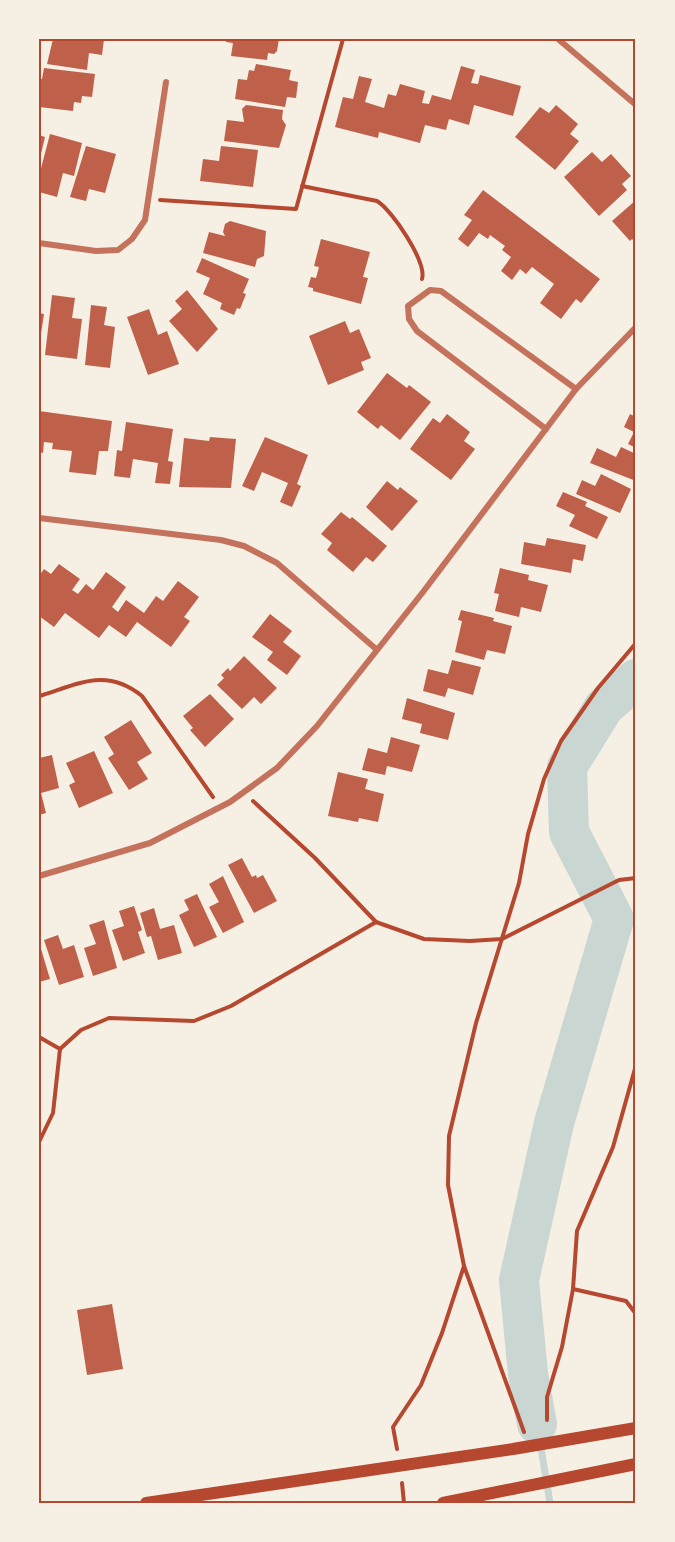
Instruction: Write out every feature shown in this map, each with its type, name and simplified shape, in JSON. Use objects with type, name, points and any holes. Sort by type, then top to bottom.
[{"type":"main road","points":[[146,1503],[513,1449],[636,1428]]},
{"type":"main road","points":[[443,1503],[636,1464]]},
{"type":"street","points":[[558,39],[636,105]]},
{"type":"street","points":[[39,243],[96,251],[118,250],[132,239],[145,220],[166,82]]},
{"type":"street","points":[[546,429],[417,331],[409,319],[408,306],[418,296],[430,290],[441,291],[576,389]]},
{"type":"street","points":[[39,876],[150,843],[245,793],[277,768],[317,726],[576,389],[636,327]]},
{"type":"street","points":[[39,518],[221,540],[244,546],[277,563],[376,649]]},
{"type":"path","points":[[148,199],[296,209],[343,39]]},
{"type":"path","points":[[302,186],[377,201],[386,206],[398,222],[424,274],[418,296]]},
{"type":"path","points":[[525,1435],[464,1266],[448,1185],[449,1136],[476,1023],[502,939],[544,779],[561,741],[598,688],[636,643]]},
{"type":"path","points":[[39,696],[100,678],[116,680],[130,686],[142,696],[220,807]]},
{"type":"path","points":[[245,793],[315,858],[376,922],[424,939],[470,941],[502,939],[619,880],[636,878]]},
{"type":"path","points":[[39,1142],[53,1113],[60,1049],[81,1030],[110,1018],[194,1020],[231,1006],[376,922]]},
{"type":"path","points":[[39,1037],[60,1049]]},
{"type":"path","points":[[546,1419],[547,1397],[562,1347],[573,1289],[577,1232],[613,1147],[636,1065]]},
{"type":"path","points":[[404,1503],[393,1427],[421,1386],[442,1333],[464,1266]]},
{"type":"path","points":[[573,1289],[626,1301],[636,1314]]},
{"type":"building","points":[[53,39],[104,39],[102,55],[89,53],[87,70],[47,64]]},
{"type":"building","points":[[226,39],[279,39],[277,51],[274,54],[268,53],[267,60],[231,56],[233,43],[226,42]]},
{"type":"building","points":[[256,64],[291,70],[289,80],[298,82],[296,98],[287,97],[285,107],[235,99],[238,79],[247,80],[249,70],[254,71]]},
{"type":"building","points":[[461,66],[475,70],[471,83],[478,84],[480,75],[521,86],[513,116],[474,105],[469,125],[449,119],[446,130],[425,125],[420,143],[379,132],[378,138],[335,127],[343,97],[353,99],[359,76],[372,79],[365,102],[384,108],[388,94],[396,96],[400,84],[425,91],[422,103],[429,104],[432,95],[451,100]]},
{"type":"building","points":[[44,68],[95,74],[92,97],[82,96],[81,103],[74,102],[73,111],[39,107],[39,79],[42,79]]},
{"type":"building","points":[[246,105],[283,110],[282,119],[286,125],[279,148],[224,141],[227,120],[244,122],[242,109]]},
{"type":"building","points":[[556,105],[578,124],[570,134],[579,141],[555,170],[515,137],[540,107],[549,113]]},
{"type":"building","points":[[50,134],[82,143],[74,176],[63,173],[57,197],[39,192],[39,176]]},
{"type":"building","points":[[39,135],[45,137],[40,158],[39,158]]},
{"type":"building","points":[[86,146],[116,154],[105,193],[89,189],[86,201],[70,197]]},
{"type":"building","points":[[221,146],[258,150],[253,187],[200,181],[203,159],[219,161]]},
{"type":"building","points":[[592,152],[602,162],[611,154],[631,176],[622,184],[627,190],[599,216],[564,177]]},
{"type":"building","points":[[483,190],[600,279],[581,303],[576,299],[561,319],[540,303],[554,284],[532,267],[526,274],[520,269],[512,280],[501,271],[511,257],[502,250],[505,246],[490,235],[488,239],[479,233],[468,247],[458,239],[472,220],[464,215]]},
{"type":"building","points":[[636,200],[636,243],[632,239],[630,241],[612,221]]},
{"type":"building","points":[[230,221],[266,231],[264,256],[257,259],[255,267],[203,253],[209,232],[225,236],[223,232],[225,224]]},
{"type":"building","points":[[321,239],[370,252],[363,277],[368,278],[361,304],[313,291],[313,288],[308,287],[311,277],[316,278],[319,267],[314,266]]},
{"type":"building","points":[[202,258],[249,279],[240,309],[237,308],[234,315],[220,309],[222,303],[203,294],[210,278],[196,272]]},
{"type":"building","points":[[187,290],[218,329],[197,352],[169,321],[182,309],[175,301]]},
{"type":"building","points":[[52,295],[75,298],[72,318],[82,319],[77,359],[45,355]]},
{"type":"building","points":[[91,305],[107,307],[104,325],[115,327],[110,368],[85,365]]},
{"type":"building","points":[[149,309],[158,335],[167,331],[179,364],[148,375],[127,317]]},
{"type":"building","points":[[39,313],[44,314],[40,340],[39,340]]},
{"type":"building","points":[[345,321],[350,333],[359,329],[371,358],[361,362],[364,370],[328,385],[309,336]]},
{"type":"building","points":[[387,373],[407,388],[409,385],[431,402],[400,440],[381,425],[378,429],[357,412]]},
{"type":"building","points":[[39,411],[112,421],[108,451],[99,451],[96,475],[69,472],[72,451],[52,449],[53,443],[44,442],[43,453],[39,452]]},
{"type":"building","points":[[447,414],[470,432],[464,441],[475,449],[451,480],[410,449],[433,418],[440,423]]},
{"type":"building","points":[[630,414],[636,417],[636,448],[628,444],[634,432],[624,427]]},
{"type":"building","points":[[126,422],[173,429],[168,461],[173,462],[170,484],[155,483],[158,463],[133,459],[130,478],[114,476],[117,450],[122,451]]},
{"type":"building","points":[[210,437],[236,439],[231,488],[179,487],[184,438],[209,441]]},
{"type":"building","points":[[265,437],[308,455],[297,484],[301,486],[292,507],[280,502],[288,483],[262,472],[254,491],[242,486]]},
{"type":"building","points":[[621,447],[636,454],[636,481],[590,463],[597,448],[616,457]]},
{"type":"building","points":[[601,474],[631,489],[620,513],[576,494],[582,480],[595,486]]},
{"type":"building","points":[[387,481],[398,490],[400,487],[418,501],[392,531],[366,507]]},
{"type":"building","points":[[563,492],[587,502],[585,506],[608,517],[597,539],[569,526],[575,515],[556,506]]},
{"type":"building","points":[[341,512],[350,519],[352,517],[387,546],[373,562],[366,557],[353,572],[327,550],[332,543],[321,534]]},
{"type":"building","points":[[547,538],[586,545],[583,561],[573,559],[571,573],[521,564],[524,542],[545,546]]},
{"type":"building","points":[[59,564],[80,579],[72,590],[78,594],[86,584],[93,590],[106,572],[126,587],[112,607],[118,612],[126,600],[144,613],[156,596],[163,601],[178,581],[199,597],[184,617],[190,621],[171,647],[137,622],[126,637],[109,625],[99,638],[65,613],[54,627],[39,616],[39,576],[44,569],[51,574]]},
{"type":"building","points":[[500,568],[529,575],[528,580],[548,585],[541,612],[521,607],[519,617],[495,611],[499,594],[494,593]]},
{"type":"building","points":[[461,610],[494,618],[493,621],[512,626],[505,654],[487,650],[484,660],[455,652],[462,621],[458,620]]},
{"type":"building","points":[[270,614],[292,631],[283,642],[301,656],[287,675],[267,660],[273,652],[252,637]]},
{"type":"building","points":[[244,656],[277,688],[261,704],[254,697],[242,709],[217,685],[224,678],[221,675],[228,668],[230,671]]},
{"type":"building","points":[[452,660],[481,667],[473,695],[448,688],[445,697],[423,691],[428,669],[448,674]]},
{"type":"building","points":[[210,694],[234,719],[205,747],[190,730],[193,728],[183,716]]},
{"type":"building","points":[[407,698],[455,713],[448,740],[420,733],[422,724],[402,719]]},
{"type":"building","points":[[131,720],[152,753],[137,762],[148,779],[129,790],[108,758],[114,754],[104,737]]},
{"type":"building","points":[[391,737],[420,745],[412,772],[387,766],[385,775],[362,770],[368,748],[387,753]]},
{"type":"building","points":[[94,751],[113,793],[79,808],[69,785],[75,782],[66,763]]},
{"type":"building","points":[[52,755],[59,788],[41,793],[46,813],[39,815],[39,758]]},
{"type":"building","points":[[338,772],[368,779],[365,789],[384,794],[378,822],[359,818],[358,822],[328,816]]},
{"type":"building","points":[[242,858],[252,877],[256,875],[257,878],[263,875],[277,901],[254,913],[228,865]]},
{"type":"building","points":[[223,876],[244,922],[223,933],[209,907],[219,902],[209,884]]},
{"type":"building","points":[[197,894],[217,937],[194,947],[179,915],[189,910],[184,900]]},
{"type":"building","points":[[134,906],[142,930],[138,932],[145,953],[123,961],[112,930],[124,926],[119,911]]},
{"type":"building","points":[[154,908],[160,929],[174,925],[182,953],[158,960],[151,936],[147,937],[140,913]]},
{"type":"building","points":[[104,920],[117,968],[93,976],[84,948],[96,944],[89,925]]},
{"type":"building","points":[[58,935],[63,949],[74,945],[84,977],[59,985],[44,940]]},
{"type":"building","points":[[39,942],[50,979],[39,982]]},
{"type":"building","points":[[112,1304],[123,1369],[87,1375],[77,1310]]},
{"type":"waterway","points":[[537,1424],[528,1374],[519,1280],[554,1123],[614,919],[569,832],[567,767],[604,707],[636,679]]},
{"type":"waterway","points":[[537,1424],[550,1503]]}]
